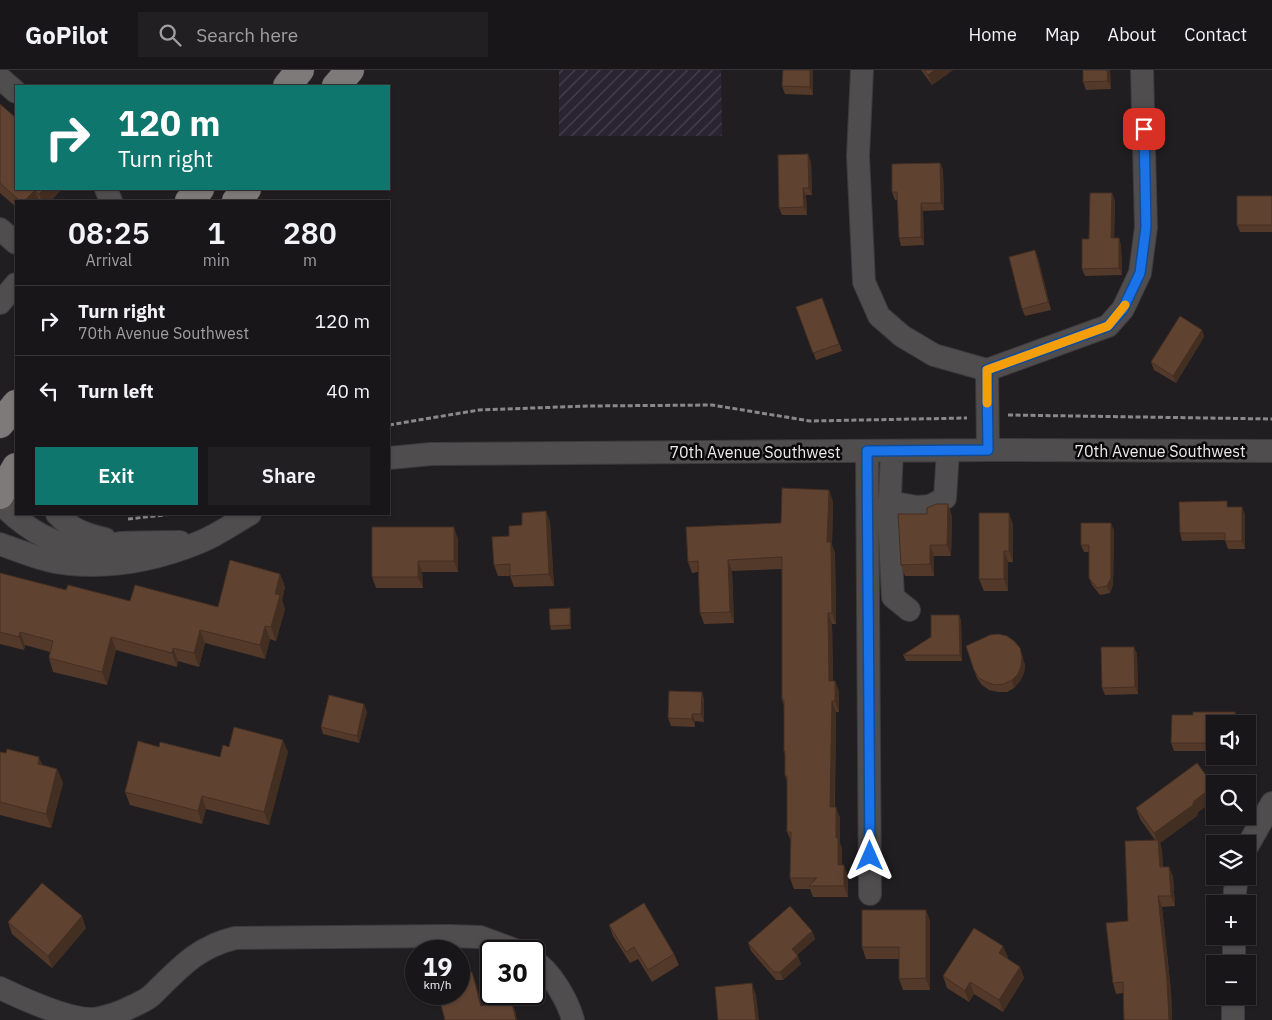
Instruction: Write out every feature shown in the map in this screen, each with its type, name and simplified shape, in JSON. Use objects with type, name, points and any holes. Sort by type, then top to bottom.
[{"type":"main road","points":[[288,85],[300,70]]},
{"type":"main road","points":[[337,85],[350,70]]},
{"type":"main road","points":[[190,200],[199,190]]},
{"type":"main road","points":[[237,200],[246,190]]},
{"type":"main road","points":[[0,424],[15,405]]},
{"type":"main road","points":[[0,495],[15,469]]},
{"type":"street","points":[[862,70],[858,156],[864,282],[879,316],[902,336],[934,355],[987,370],[1108,326],[1123,309],[1140,273],[1146,227],[1142,70]]},
{"type":"street","points":[[0,78],[15,91]]},
{"type":"street","points":[[0,229],[15,242]]},
{"type":"street","points":[[0,303],[15,285]]},
{"type":"street","points":[[987,370],[988,450]]},
{"type":"street","points":[[892,450],[890,502],[893,597],[909,610]]},
{"type":"street","name":"70th Avenue Southwest","points":[[390,458],[430,454],[892,450],[1272,451]]},
{"type":"street","points":[[890,502],[917,507],[930,506],[945,498],[948,450]]},
{"type":"street","points":[[867,451],[870,894]]},
{"type":"street","points":[[0,503],[16,519],[33,531],[56,541],[92,548],[120,543],[201,542]]},
{"type":"street","points":[[58,515],[79,532],[120,543]]},
{"type":"street","points":[[0,544],[40,558],[68,564],[106,565],[144,560],[201,542],[248,515]]},
{"type":"street","points":[[1253,835],[1272,803]]},
{"type":"street","points":[[0,988],[62,1014],[93,1019],[119,1013],[148,998],[202,950],[235,938],[448,936],[480,937],[488,940]]},
{"type":"street","points":[[545,970],[555,982],[573,1020]]},
{"type":"street","points":[[1233,1005],[1233,1020]]},
{"type":"path","points":[[390,425],[479,410],[588,406],[712,405],[810,421],[1016,415],[1272,419]]},
{"type":"path","points":[[123,519],[162,515]]},
{"type":"shaded area","points":[[559,70],[721,70],[722,136],[559,136]]},
{"type":"building","points":[[783,70],[810,70],[810,87],[782,86]]},
{"type":"building","points":[[924,70],[935,70],[928,75]]},
{"type":"building","points":[[1083,70],[1107,70],[1108,81],[1083,82]]},
{"type":"building","points":[[0,104],[15,117],[15,190],[35,190],[25,200],[19,200],[0,183]]},
{"type":"building","points":[[808,154],[809,188],[803,188],[804,207],[779,208],[778,155]]},
{"type":"building","points":[[940,163],[941,203],[921,203],[921,237],[899,238],[897,192],[892,192],[892,164]]},
{"type":"building","points":[[35,190],[43,190],[39,194]]},
{"type":"building","points":[[1090,193],[1112,193],[1111,238],[1119,238],[1119,268],[1082,269],[1082,239],[1089,239]]},
{"type":"building","points":[[1237,196],[1272,196],[1272,225],[1237,225]]},
{"type":"building","points":[[1035,250],[1048,302],[1022,309],[1009,257]]},
{"type":"building","points":[[822,298],[839,344],[813,353],[796,307]]},
{"type":"building","points":[[1180,316],[1202,330],[1173,376],[1151,362]]},
{"type":"building","points":[[782,488],[829,490],[827,542],[831,542],[832,613],[828,613],[829,681],[835,681],[835,701],[832,701],[830,807],[836,807],[838,865],[844,865],[844,886],[809,886],[817,878],[790,878],[791,832],[787,832],[787,776],[785,776],[784,751],[784,700],[782,700],[782,557],[728,560],[730,612],[700,613],[698,561],[688,562],[686,527],[781,523]]},
{"type":"building","points":[[1227,501],[1227,507],[1242,507],[1242,541],[1225,541],[1225,533],[1180,533],[1179,502]]},
{"type":"building","points":[[936,504],[948,504],[947,545],[930,545],[930,564],[901,565],[898,514],[927,514],[927,508]]},
{"type":"building","points":[[546,511],[549,574],[510,576],[510,564],[494,565],[492,537],[509,536],[509,526],[522,525],[522,513]]},
{"type":"building","points":[[979,513],[1009,513],[1009,551],[1004,551],[1004,579],[979,579]]},
{"type":"building","points":[[1081,523],[1111,523],[1111,578],[1107,586],[1097,588],[1089,578],[1089,545],[1081,545]]},
{"type":"building","points":[[372,527],[454,527],[454,561],[418,561],[418,577],[372,577]]},
{"type":"building","points":[[230,560],[280,574],[275,594],[280,595],[271,627],[265,626],[260,645],[200,630],[194,653],[173,648],[172,653],[111,637],[102,672],[49,658],[53,641],[20,632],[19,637],[0,632],[0,573],[66,590],[68,585],[130,601],[135,585],[218,607]]},
{"type":"building","points":[[570,608],[570,625],[550,626],[549,609]]},
{"type":"building","points":[[931,615],[959,615],[960,655],[903,655],[931,637]]},
{"type":"building","points":[[990,635],[1007,636],[1014,641],[1020,648],[1022,657],[1018,674],[1004,684],[995,685],[979,678],[974,670],[966,646]]},
{"type":"building","points":[[1101,647],[1134,647],[1135,687],[1102,688]]},
{"type":"building","points":[[669,691],[702,692],[701,714],[692,714],[692,719],[668,718]]},
{"type":"building","points":[[329,695],[364,704],[357,736],[321,727]]},
{"type":"building","points":[[1193,712],[1235,712],[1235,715],[1206,715],[1206,743],[1171,743],[1172,715],[1193,715]]},
{"type":"building","points":[[234,727],[283,740],[264,812],[202,796],[198,811],[125,792],[138,741],[159,747],[160,742],[220,757],[223,745],[229,747]]},
{"type":"building","points":[[7,749],[39,757],[38,764],[57,769],[46,814],[0,802],[0,752],[6,753]]},
{"type":"building","points":[[1197,763],[1206,775],[1206,792],[1194,801],[1193,805],[1154,833],[1136,808]]},
{"type":"building","points":[[1158,840],[1160,867],[1169,867],[1171,896],[1158,896],[1167,980],[1169,1020],[1124,1020],[1123,982],[1113,983],[1106,923],[1128,921],[1125,841]]},
{"type":"building","points":[[42,883],[82,916],[48,956],[8,922]]},
{"type":"building","points":[[644,903],[674,954],[648,970],[634,947],[626,952],[609,925]]},
{"type":"building","points":[[790,906],[812,931],[792,949],[798,956],[780,972],[774,972],[748,943]]},
{"type":"building","points":[[862,910],[926,910],[926,978],[899,979],[899,947],[862,947]]},
{"type":"building","points":[[974,928],[1003,946],[999,953],[1020,967],[999,1000],[970,982],[965,991],[943,976]]},
{"type":"building","points":[[472,972],[480,1005],[512,1005],[516,1020],[445,1020],[441,1005],[470,1005],[470,973]]},
{"type":"building","points":[[752,983],[756,1020],[718,1020],[715,987]]},
{"type":"slow traffic","points":[[987,403],[987,370],[1074,340],[1108,326],[1125,305]]},
{"type":"route","points":[[870,856],[867,451],[988,450],[987,370],[1074,340],[1108,326],[1123,309],[1140,273],[1146,227],[1144,129]]}]
